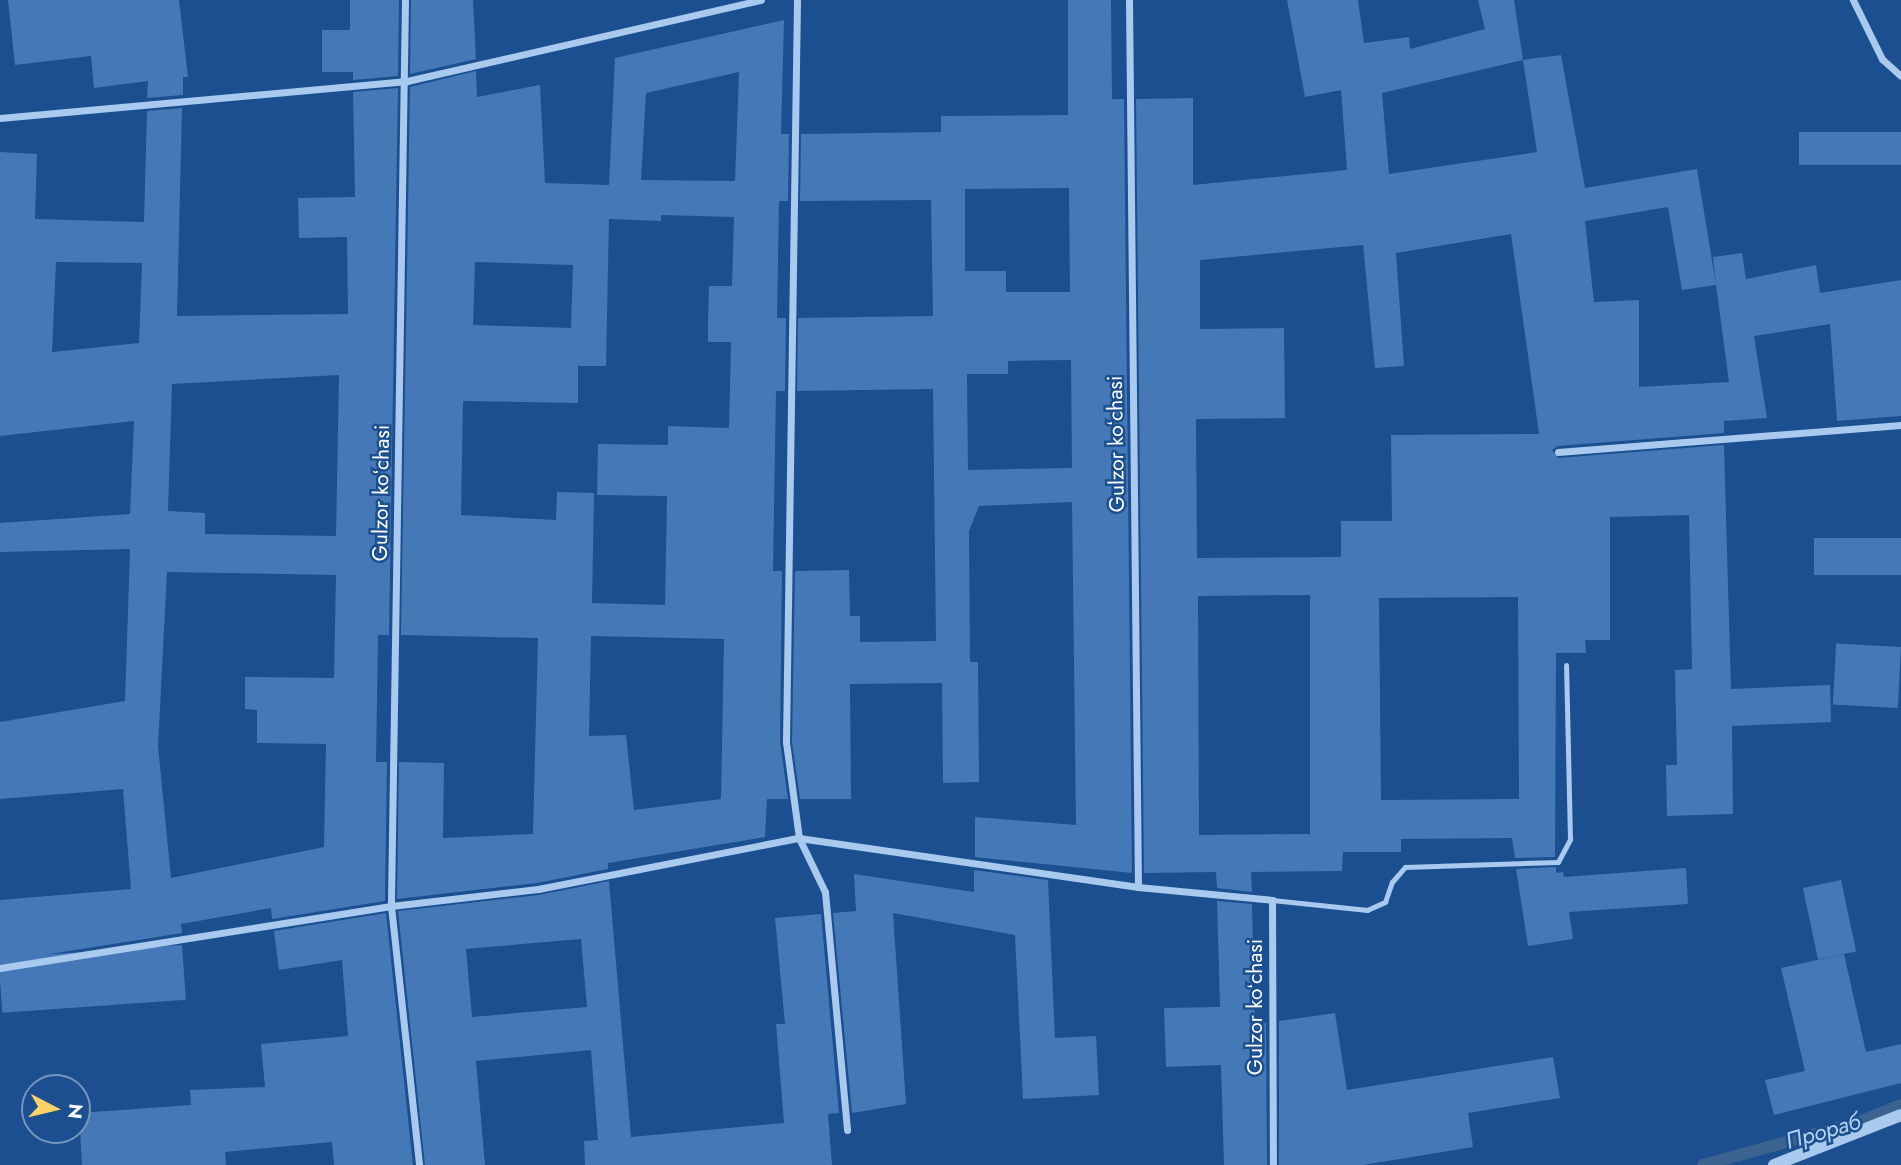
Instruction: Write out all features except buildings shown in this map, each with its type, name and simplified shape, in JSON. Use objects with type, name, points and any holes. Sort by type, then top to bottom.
[{"type":"street","name":"Gulzor koʻchasi","points":[[405,0],[407,81],[391,906],[419,1165]]},
{"type":"street","points":[[0,118],[407,81],[761,0]]},
{"type":"street","points":[[797,0],[786,742],[799,838],[825,892],[847,1130]]},
{"type":"street","name":"Gulzor koʻchasi","points":[[1129,0],[1138,887]]},
{"type":"street","points":[[1853,0],[1882,59],[1901,76]]},
{"type":"street","points":[[1558,452],[1901,425]]},
{"type":"street","points":[[0,968],[391,906],[538,890],[799,838],[1138,887],[1272,900]]},
{"type":"street","name":"Gulzor koʻchasi","points":[[1272,900],[1273,1165]]},
{"type":"street","points":[[1773,1165],[1901,1115]]},
{"type":"lane","points":[[1272,900],[1367,910],[1385,902],[1392,882],[1405,867],[1558,862],[1570,839],[1566,665]]},
{"type":"waterway","name":"Прораб","points":[[1703,1165],[1856,1123],[1901,1105]]}]
